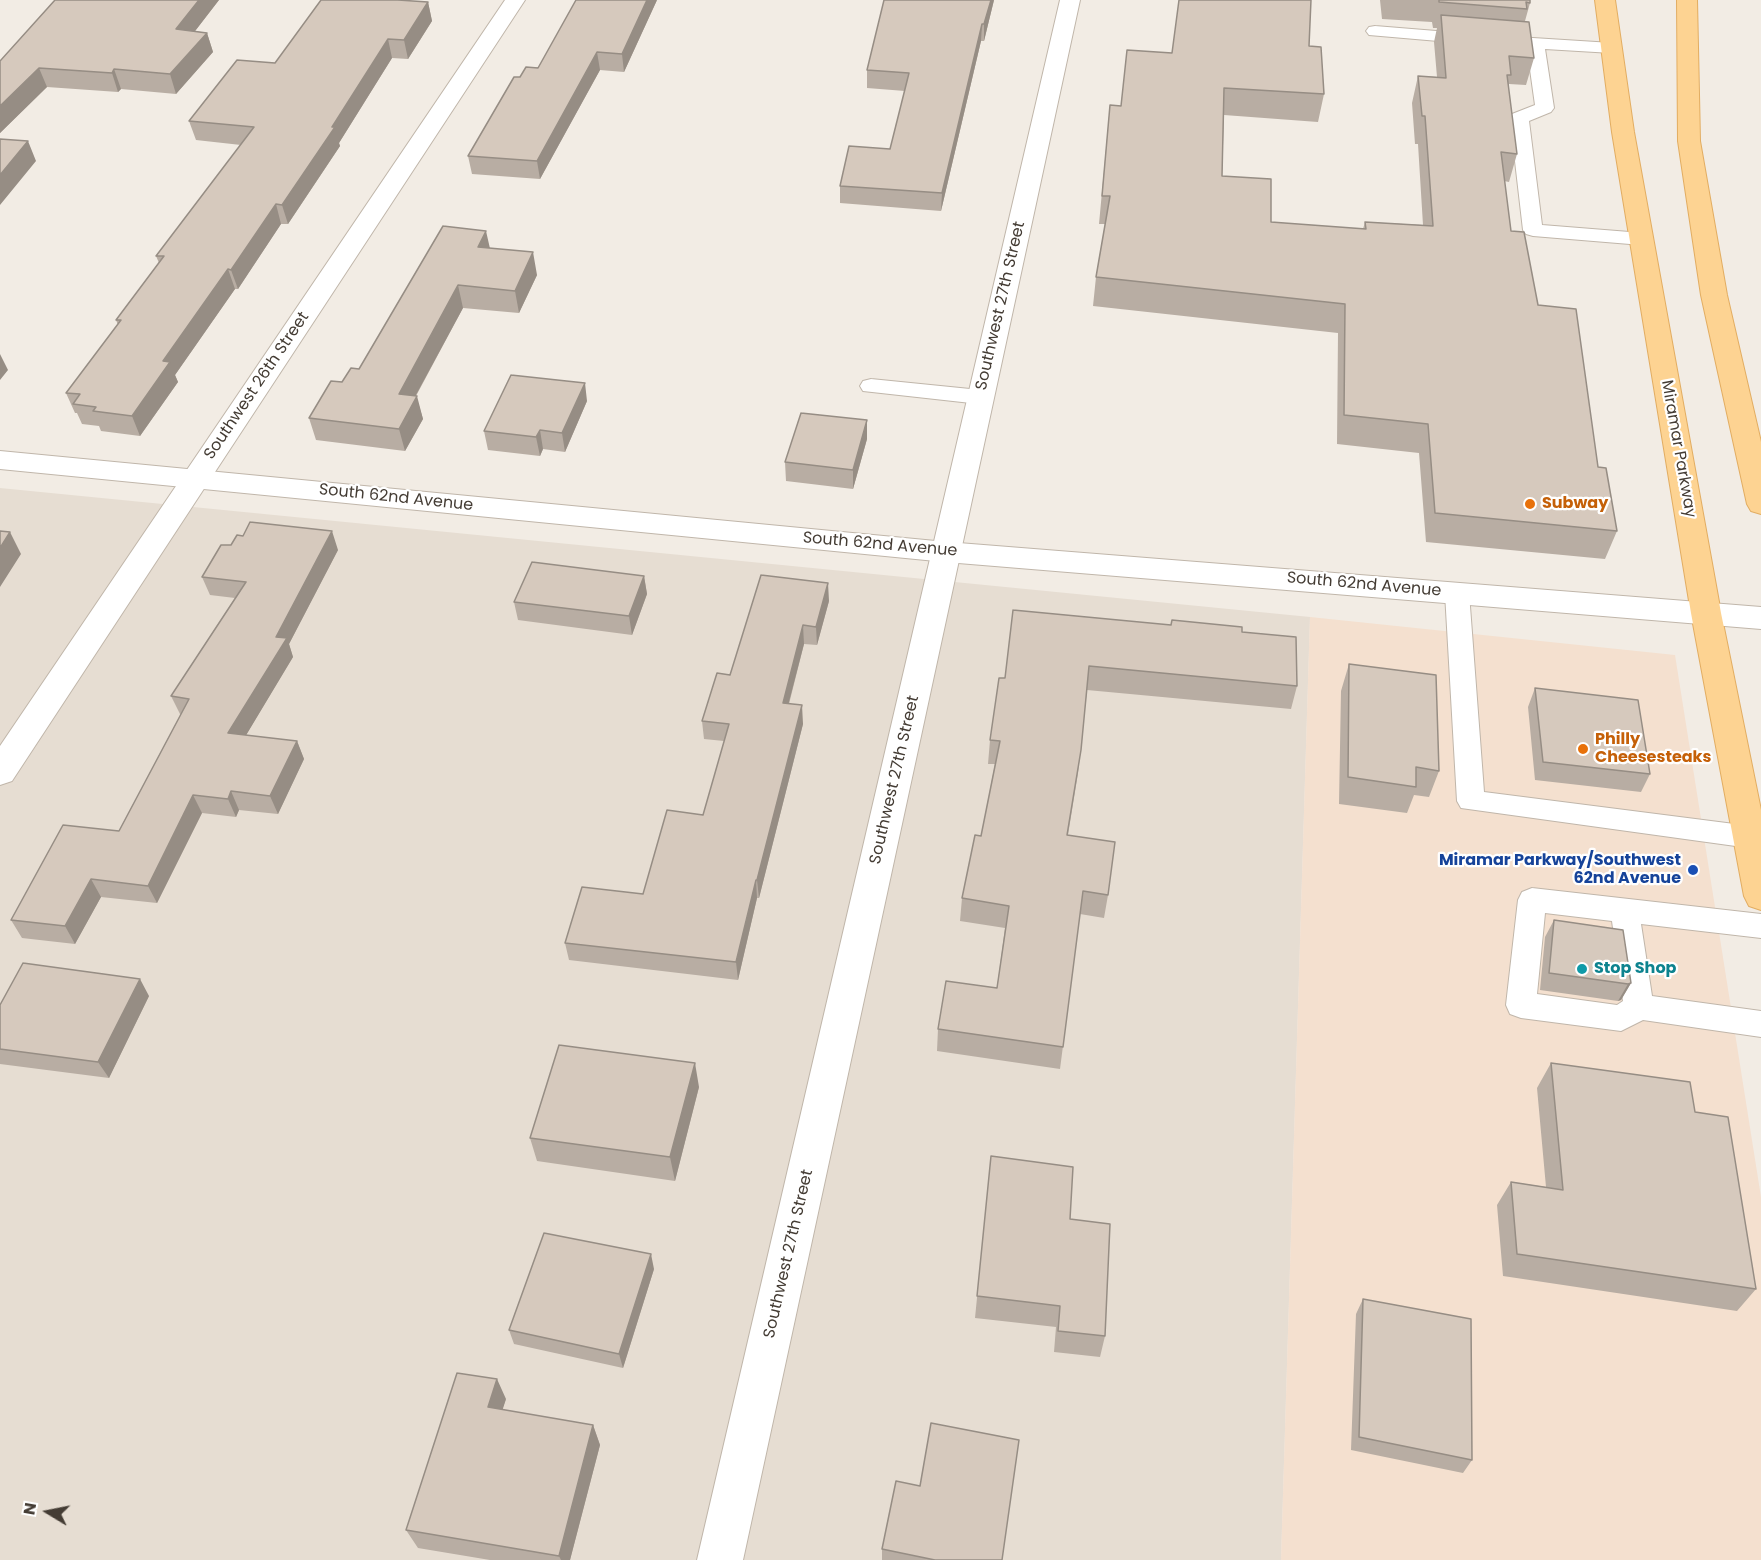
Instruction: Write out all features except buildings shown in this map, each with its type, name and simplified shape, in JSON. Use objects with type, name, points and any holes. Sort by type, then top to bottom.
[{"type":"main road","name":"Miramar Parkway","points":[[1605,0],[1642,239],[1706,613],[1761,896]]},
{"type":"main road","points":[[1687,0],[1689,141],[1714,295],[1757,467],[1761,504]]},
{"type":"street","name":"Southwest 26th Street","points":[[0,772],[515,0]]},
{"type":"street","name":"Southwest 27th Street","points":[[720,1560],[1070,0]]},
{"type":"street","name":"South 62nd Avenue","points":[[0,460],[946,552],[1761,618]]},
{"type":"lane","points":[[1375,31],[1612,48]]},
{"type":"lane","points":[[1535,43],[1545,108],[1520,118],[1533,230],[1642,239]]},
{"type":"lane","points":[[872,386],[980,397]]},
{"type":"lane","points":[[1457,593],[1471,801],[1750,837]]},
{"type":"lane","points":[[1761,926],[1532,900],[1521,1005],[1622,1018],[1639,1007],[1761,1024]]},
{"type":"lane","points":[[1625,911],[1639,1007]]},
{"type":"shaded area","points":[[0,488],[1310,617],[1281,1560],[0,1560]]},
{"type":"shaded area","points":[[1310,617],[1675,655],[1761,1197],[1761,1560],[1281,1560]]},
{"type":"place","name":"Subway","points":[[1530,504]]},
{"type":"place","name":"Philly Cheesesteaks","points":[[1583,749]]},
{"type":"place","name":"Miramar Parkway/Southwest 62nd Avenue","points":[[1693,870]]},
{"type":"place","name":"Stop Shop","points":[[1582,969]]}]
